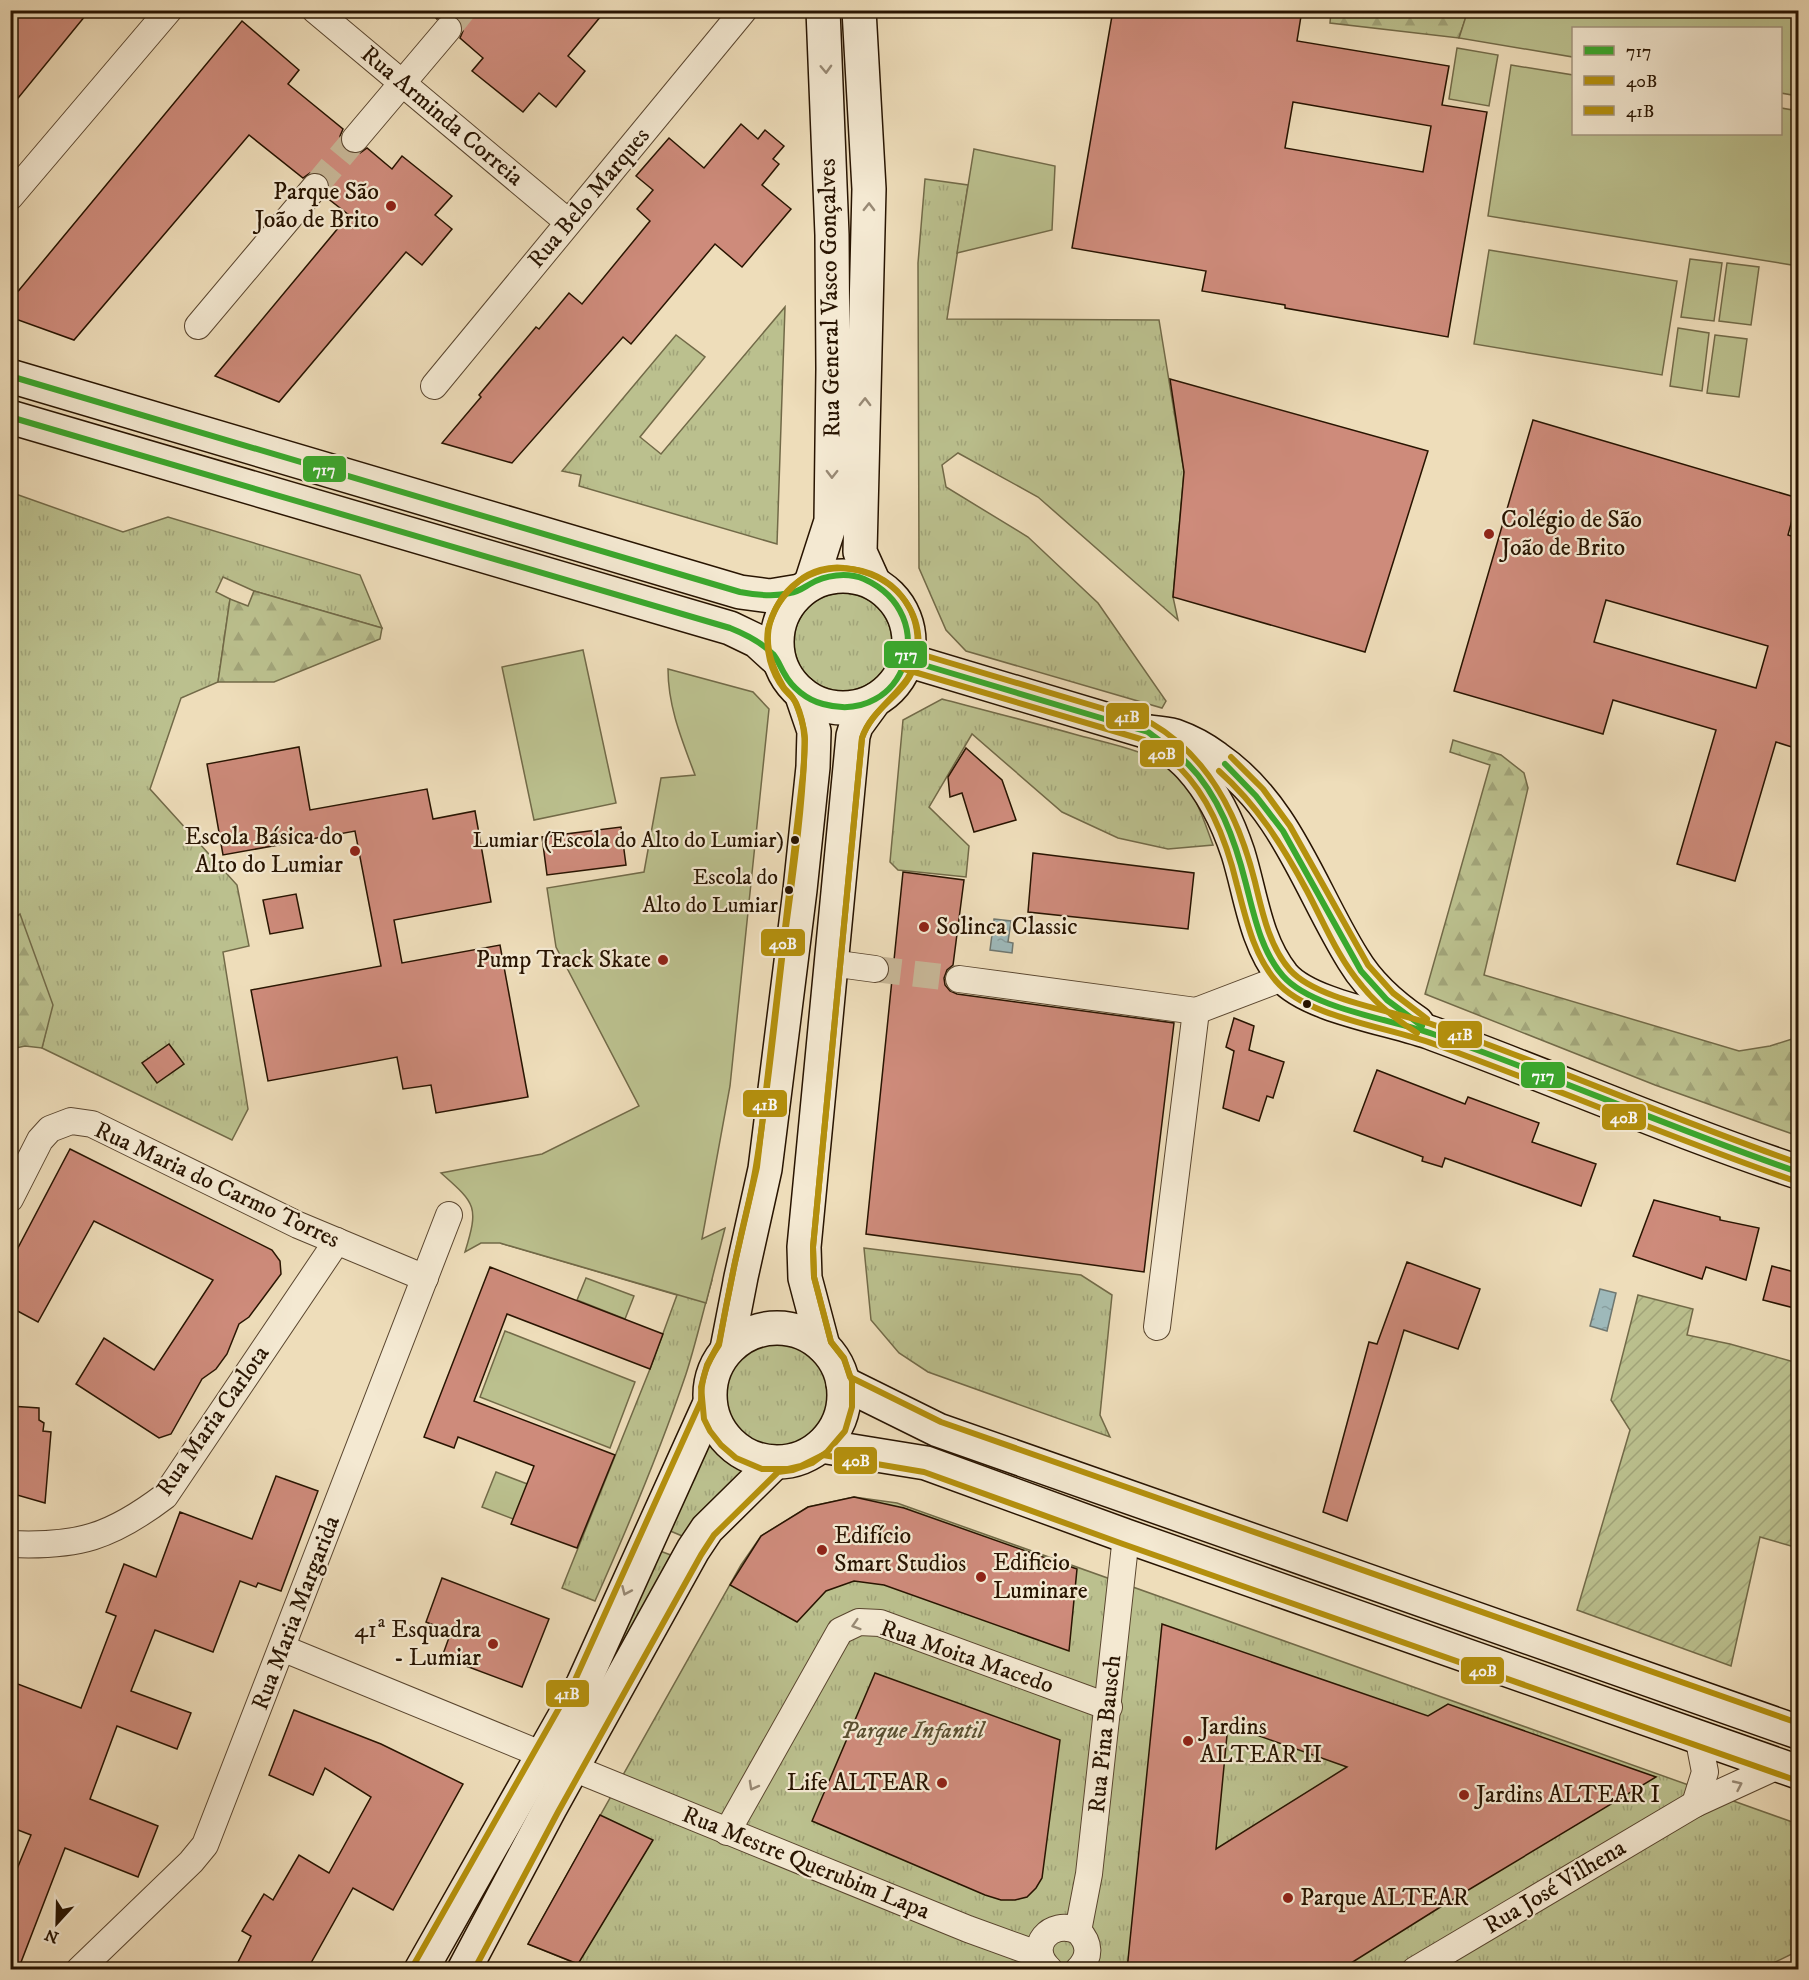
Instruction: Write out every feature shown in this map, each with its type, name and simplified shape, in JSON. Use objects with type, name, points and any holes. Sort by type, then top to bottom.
[{"type":"street","points":[[10,197],[169,10]]},
{"type":"street","name":"Rua Arminda Correia","points":[[315,10],[568,222]]},
{"type":"street","name":"Rua Belo Marques","points":[[434,386],[744,10]]},
{"type":"street","name":"Rua General Vasco Gonçalves","points":[[805,587],[831,521],[832,235],[824,10]]},
{"type":"street","name":"Rua General Vasco Gonçalves","points":[[859,10],[869,189],[860,552],[874,583]]},
{"type":"street","points":[[355,139],[448,29]]},
{"type":"street","points":[[198,326],[315,187]]},
{"type":"street","points":[[10,376],[740,592],[770,596],[805,587],[829,577],[849,576],[874,583],[894,600],[906,622],[909,648],[907,660],[894,684],[875,700],[856,726],[853,736],[831,963],[804,1247],[805,1278],[823,1346]]},
{"type":"street","points":[[10,417],[730,628],[757,641],[779,662],[792,684],[812,700],[837,708],[850,708],[875,700]]},
{"type":"street","points":[[779,662],[776,636],[779,623],[787,606],[805,587]]},
{"type":"street","points":[[907,660],[1148,732],[1176,736],[1205,750],[1243,780],[1280,826],[1307,870],[1353,960],[1375,988],[1396,1008],[1431,1032]]},
{"type":"street","points":[[727,1349],[765,1169],[800,890],[814,731],[801,693]]},
{"type":"street","points":[[1148,732],[1190,766],[1203,782],[1238,854],[1256,923],[1264,944],[1285,977],[1307,994],[1367,1015],[1431,1032],[1638,1114],[1798,1172]]},
{"type":"street","points":[[831,963],[875,969]]},
{"type":"street","points":[[959,980],[1196,1011],[1285,977]]},
{"type":"street","points":[[1157,1327],[1196,1011]]},
{"type":"street","name":"Rua Maria do Carmo Torres","points":[[10,1199],[18,1164],[50,1129],[71,1121],[92,1124],[298,1225],[425,1278]]},
{"type":"street","name":"Rua Maria Margarida","points":[[79,1970],[191,1862],[205,1845],[449,1215]]},
{"type":"street","name":"Rua Maria Carlota","points":[[10,1544],[71,1543],[108,1532],[137,1517],[165,1496],[337,1241]]},
{"type":"street","points":[[785,1328],[805,1334],[823,1346],[836,1363],[843,1383],[843,1406],[836,1428],[821,1446],[799,1458],[774,1462],[755,1459],[738,1451],[724,1437],[714,1421],[710,1403],[710,1384],[716,1365],[727,1349],[744,1336],[764,1329],[785,1328]]},
{"type":"street","points":[[843,1383],[938,1430],[1798,1732]]},
{"type":"street","points":[[421,1970],[583,1684],[710,1403]]},
{"type":"street","points":[[821,1446],[926,1463],[1126,1536],[1789,1768]]},
{"type":"street","points":[[471,1968],[573,1768],[693,1550],[713,1523],[774,1462]]},
{"type":"street","name":"Rua Pina Bausch","points":[[1078,1931],[1089,1874],[1126,1536]]},
{"type":"street","name":"Rua Moita Macedo","points":[[727,1832],[840,1631],[860,1622],[880,1623],[1109,1707]]},
{"type":"street","points":[[282,1648],[543,1755]]},
{"type":"street","points":[[1695,1804],[1706,1772],[1698,1736]]},
{"type":"street","name":"Rua Mestre Querubim Lapa","points":[[573,1768],[1044,1962]]},
{"type":"street","name":"Rua José Vilhena","points":[[1415,1970],[1695,1804],[1789,1768]]},
{"type":"street","points":[[1044,1962],[1043,1940],[1054,1928],[1071,1928],[1083,1937],[1088,1953],[1086,1960],[1078,1970]]},
{"type":"green space","points":[[1331,10],[1468,11],[1459,38],[1330,23]]},
{"type":"green space","points":[[1468,10],[1798,11],[1798,96],[1782,93],[1782,27],[1572,27],[1572,57],[1459,38]]},
{"type":"green space","points":[[1457,48],[1498,55],[1489,106],[1449,99]]},
{"type":"green space","points":[[1511,65],[1572,75],[1572,135],[1782,135],[1782,108],[1798,111],[1798,266],[1488,216]]},
{"type":"green space","points":[[974,149],[1055,166],[1052,230],[957,253]]},
{"type":"green space","points":[[925,179],[968,185],[947,319],[1159,320],[1184,472],[1173,597],[1178,620],[1038,497],[958,453],[942,465],[946,487],[1028,537],[1098,603],[1166,701],[1162,708],[966,651],[946,630],[919,568],[918,263]]},
{"type":"green space","points":[[1489,250],[1677,281],[1662,375],[1474,344]]},
{"type":"green space","points":[[1690,259],[1722,263],[1714,321],[1681,317]]},
{"type":"green space","points":[[1727,263],[1759,267],[1751,325],[1719,321]]},
{"type":"green space","points":[[785,307],[777,544],[579,486],[581,475],[562,471],[676,335],[705,357],[640,437],[661,454]]},
{"type":"green space","points":[[1678,328],[1709,333],[1702,391],[1670,386]]},
{"type":"green space","points":[[1715,335],[1747,339],[1739,397],[1707,393]]},
{"type":"green space","points":[[10,492],[123,532],[168,517],[360,575],[382,628],[254,591],[223,577],[216,592],[230,599],[218,682],[181,698],[150,789],[237,885],[249,946],[223,952],[248,1109],[232,1140],[42,1048],[52,1005],[19,915],[11,922]]},
{"type":"green space","points":[[254,591],[382,628],[380,639],[274,682],[218,682],[230,599],[248,606]]},
{"type":"green space","points":[[843,593],[862,597],[878,607],[888,623],[892,642],[888,661],[878,677],[862,687],[843,691],[824,687],[808,677],[798,661],[794,642],[798,623],[808,607],[824,597]]},
{"type":"green space","points":[[583,650],[616,803],[534,820],[502,667]]},
{"type":"green space","points":[[668,669],[753,692],[769,709],[730,1086],[702,1239],[725,1228],[706,1303],[500,1243],[481,1243],[465,1252],[472,1225],[471,1207],[468,1199],[441,1173],[542,1154],[639,1106],[556,947],[547,888],[644,872],[661,778],[695,775],[673,710]]},
{"type":"green space","points":[[942,699],[1117,745],[1154,759],[1182,779],[1198,806],[1213,845],[1168,849],[1118,838],[1062,812],[972,734],[929,807],[969,846],[966,877],[898,870],[890,862],[903,720]]},
{"type":"green space","points":[[1453,740],[1501,755],[1524,773],[1528,788],[1484,975],[1739,1051],[1770,1046],[1792,1039],[1798,1040],[1798,1136],[1655,1085],[1425,994],[1490,765],[1450,752]]},
{"type":"green space","points":[[20,914],[53,1005],[42,1048],[25,1046],[11,1049],[11,922]]},
{"type":"green space","points":[[500,1243],[712,1280],[690,1362],[676,1403],[643,1489],[595,1601],[562,1588],[650,1369],[677,1295]]},
{"type":"green space","points":[[864,1248],[1081,1275],[1112,1295],[1100,1415],[1110,1437],[928,1372],[899,1353],[871,1320]]},
{"type":"green space","points":[[586,1278],[634,1296],[625,1319],[577,1300]]},
{"type":"green space","points":[[1638,1295],[1693,1309],[1687,1335],[1798,1363],[1798,1548],[1760,1537],[1731,1666],[1577,1610],[1630,1430],[1611,1400]]},
{"type":"green space","points":[[505,1331],[635,1382],[610,1448],[480,1397]]},
{"type":"green space","points":[[778,1342],[798,1346],[815,1358],[827,1375],[831,1395],[827,1415],[815,1432],[798,1444],[778,1448],[758,1444],[741,1432],[729,1415],[725,1395],[729,1375],[741,1358],[758,1346]]},
{"type":"green space","points":[[709,1443],[743,1472],[687,1538],[668,1530]]},
{"type":"green space","points":[[496,1472],[530,1485],[516,1520],[482,1507]]},
{"type":"green space","name":"Parque Infantil","points":[[854,1497],[897,1503],[1798,1824],[1798,1951],[1761,1969],[592,1970],[528,1944],[741,1565],[761,1536],[808,1507]]},
{"type":"green space","points":[[660,1551],[676,1557],[541,1793]]},
{"type":"water","points":[[994,919],[1011,921],[1008,942],[1013,943],[1012,953],[990,950]]},
{"type":"water","points":[[1600,1289],[1616,1293],[1607,1331],[1590,1326]]},
{"type":"building","points":[[10,10],[90,10],[10,108]]},
{"type":"building","points":[[427,10],[606,10],[568,56],[585,71],[556,107],[539,93],[523,112],[472,71],[483,58],[460,38],[463,31],[462,23],[458,18],[450,14],[442,15],[437,19]]},
{"type":"building","points":[[1113,10],[1302,10],[1297,41],[1449,66],[1442,105],[1487,112],[1448,337],[1202,291],[1206,271],[1072,248]],"holes":[[[1293,102],[1431,126],[1423,172],[1285,148]]]},
{"type":"building","name":"Parque São João de Brito","points":[[242,21],[299,70],[288,84],[343,129],[340,136],[341,144],[346,151],[353,154],[360,153],[367,148],[392,169],[402,156],[452,196],[435,215],[452,229],[422,265],[406,252],[279,402],[215,376],[349,215],[326,197],[330,190],[329,182],[324,175],[317,172],[310,173],[303,178],[249,135],[74,340],[10,317],[10,301]]},
{"type":"building","points":[[741,124],[758,139],[765,130],[784,146],[773,159],[779,164],[762,185],[791,209],[742,267],[715,244],[631,344],[623,337],[512,463],[442,443],[536,327],[539,329],[569,293],[582,304],[650,221],[637,209],[653,190],[636,176],[669,138],[704,168]]},
{"type":"building","points":[[1170,379],[1428,451],[1365,652],[1173,597],[1184,472]]},
{"type":"building","points":[[1533,420],[1798,498],[1788,535],[1798,538],[1798,749],[1776,742],[1735,881],[1677,864],[1716,730],[1613,700],[1603,734],[1454,691]],"holes":[[[1606,600],[1768,646],[1756,688],[1594,642]]]},
{"type":"building","points":[[299,747],[310,810],[427,789],[433,819],[475,811],[491,902],[394,920],[402,963],[500,945],[528,1097],[436,1113],[431,1085],[403,1089],[397,1057],[268,1081],[251,990],[381,966],[355,831],[223,855],[207,764]]},
{"type":"building","points":[[966,748],[1002,780],[1016,820],[974,832],[962,793],[950,797],[948,777]]},
{"type":"building","points":[[621,827],[626,865],[547,875],[542,837]]},
{"type":"building","points":[[1033,853],[1194,873],[1188,929],[1028,912]]},
{"type":"building","points":[[903,872],[964,880],[953,965],[947,970],[944,978],[945,985],[950,991],[957,994],[1174,1023],[1144,1272],[866,1234]]},
{"type":"building","points":[[296,894],[303,928],[270,934],[263,900]]},
{"type":"building","points":[[1234,1018],[1254,1026],[1249,1050],[1284,1062],[1273,1098],[1267,1096],[1259,1121],[1223,1108],[1234,1051],[1226,1047]]},
{"type":"building","points":[[169,1044],[184,1064],[157,1083],[142,1063]]},
{"type":"building","points":[[1377,1070],[1465,1104],[1468,1097],[1539,1123],[1532,1142],[1596,1164],[1581,1206],[1445,1158],[1442,1167],[1422,1161],[1423,1157],[1354,1131]]},
{"type":"building","points":[[70,1149],[272,1250],[280,1261],[281,1274],[249,1317],[239,1324],[227,1354],[216,1369],[202,1379],[171,1434],[159,1438],[76,1384],[104,1338],[154,1370],[213,1280],[94,1221],[38,1322],[10,1307],[10,1263]]},
{"type":"building","points":[[1654,1200],[1720,1217],[1720,1220],[1759,1228],[1746,1280],[1706,1267],[1702,1279],[1633,1256]]},
{"type":"building","points":[[1407,1262],[1480,1289],[1458,1349],[1404,1330],[1347,1521],[1323,1512],[1369,1342],[1377,1344]]},
{"type":"building","points":[[1772,1266],[1798,1273],[1798,1309],[1763,1300]]},
{"type":"building","points":[[490,1267],[663,1334],[650,1369],[507,1314],[474,1401],[615,1455],[577,1548],[511,1524],[534,1466],[458,1437],[454,1448],[424,1437]]},
{"type":"building","points":[[10,1406],[39,1408],[39,1420],[44,1423],[43,1431],[51,1432],[45,1503],[10,1493]]},
{"type":"building","points":[[276,1476],[318,1491],[281,1591],[258,1583],[256,1587],[240,1581],[213,1652],[155,1630],[131,1691],[191,1713],[177,1749],[117,1726],[90,1799],[158,1826],[138,1877],[65,1848],[18,1970],[10,1970],[10,1886],[31,1835],[10,1827],[10,1681],[81,1708],[116,1616],[106,1612],[124,1564],[156,1577],[180,1512],[252,1539]]},
{"type":"building","points":[[854,1497],[904,1508],[1077,1569],[1069,1651],[884,1585],[854,1581],[826,1591],[797,1622],[730,1585],[761,1536],[808,1507]]},
{"type":"building","name":"41ª Esquadra - Lumiar","points":[[442,1578],[549,1619],[522,1687],[442,1657],[451,1632],[426,1622]]},
{"type":"building","points":[[1162,1624],[1428,1716],[1448,1704],[1656,1777],[1340,1970],[1127,1970]],"holes":[[[1228,1725],[1347,1767],[1216,1849]]]},
{"type":"building","name":"Life ALTEAR","points":[[875,1673],[1060,1740],[1042,1878],[1027,1897],[1001,1900],[985,1895],[812,1821]]},
{"type":"building","points":[[294,1710],[381,1744],[463,1784],[393,1910],[353,1888],[307,1970],[234,1970],[251,1936],[242,1931],[264,1894],[273,1900],[299,1855],[329,1873],[371,1797],[325,1768],[313,1795],[269,1775]]},
{"type":"building","points":[[600,1815],[653,1840],[578,1964],[528,1944]]},
{"type":"tunnel","points":[[448,29],[463,10]]},
{"type":"tunnel","points":[[315,187],[355,139]]},
{"type":"tunnel","points":[[875,969],[959,979]]},
{"type":"transit line","name":"717","points":[[10,376],[740,592],[765,595],[784,594],[796,592],[829,577],[843,575],[864,579],[889,596],[903,617],[908,640],[904,664],[893,684],[875,699],[852,707],[823,704],[811,700],[796,688],[787,678],[775,656],[768,650],[753,639],[730,628],[10,417]]},
{"type":"transit line","name":"41B","points":[[413,1966],[575,1680],[701,1401],[705,1372],[719,1345],[756,1166],[802,790],[804,730],[795,702],[775,671],[770,657],[768,630],[778,605],[804,577],[832,568],[862,571],[878,577],[902,597],[916,625],[918,642],[912,672],[899,691],[874,717],[862,738],[813,1247],[814,1277],[831,1342],[844,1359],[852,1381],[852,1407],[845,1431],[827,1452],[812,1463],[793,1470],[778,1472],[714,1535],[558,1812],[474,1970]]},
{"type":"transit line","name":"40B","points":[[1795,1780],[924,1472],[823,1455],[801,1466],[788,1469],[762,1469],[736,1458],[721,1445],[704,1419],[701,1387],[707,1365],[719,1343],[757,1167],[803,774],[805,747],[800,712],[776,675],[767,645],[768,629],[776,608],[793,586],[815,573],[840,568],[865,572],[887,583],[905,601],[916,624],[918,652],[915,665],[901,687],[875,715],[862,738],[813,1247],[814,1277],[831,1342],[844,1358],[850,1377],[941,1422],[1798,1723]]},
{"type":"transit line","name":"41B","points":[[910,651],[1151,723],[1172,737],[1206,771],[1231,813],[1248,858],[1272,939],[1283,961],[1303,981],[1338,997],[1420,1021],[1483,1043],[1798,1163]]},
{"type":"transit line","name":"717","points":[[907,660],[1148,732],[1178,754],[1208,789],[1224,819],[1242,867],[1255,920],[1275,966],[1296,987],[1313,997],[1353,1012],[1433,1034],[1798,1172]]},
{"type":"transit line","name":"40B","points":[[904,669],[1144,740],[1176,764],[1201,793],[1223,838],[1251,935],[1261,959],[1276,981],[1290,994],[1307,1004],[1350,1020],[1434,1044],[1795,1181]]},
{"type":"transit line","name":"41B","points":[[1231,757],[1263,789],[1290,826],[1368,965],[1393,993],[1427,1019]]},
{"type":"transit line","name":"717","points":[[1225,764],[1256,796],[1283,831],[1361,971],[1387,1000],[1422,1026]]},
{"type":"transit line","name":"40B","points":[[1219,771],[1257,812],[1279,842],[1353,975],[1381,1006],[1417,1033]]},
{"type":"place","name":"Parque São João de Brito","points":[[391,206]]},
{"type":"place","name":"Colégio de São João de Brito","points":[[1489,534]]},
{"type":"place","name":"Lumiar (Escola do Alto do Lumiar)","points":[[795,840]]},
{"type":"place","name":"Escola Básica do Alto do Lumiar","points":[[355,851]]},
{"type":"place","name":"Escola do Alto do Lumiar","points":[[789,890]]},
{"type":"place","name":"Solinca Classic","points":[[924,927]]},
{"type":"place","name":"Pump Track Skate","points":[[663,960]]},
{"type":"place","name":"Edifício Smart Studios","points":[[822,1550]]},
{"type":"place","name":"Edificio Luminare","points":[[981,1577]]},
{"type":"place","name":"41ª Esquadra - Lumiar","points":[[493,1644]]},
{"type":"place","name":"Jardins ALTEAR II","points":[[1188,1741]]},
{"type":"place","name":"Life ALTEAR","points":[[942,1783]]},
{"type":"place","name":"Jardins ALTEAR I","points":[[1464,1795]]},
{"type":"place","name":"Parque ALTEAR","points":[[1288,1898]]}]
